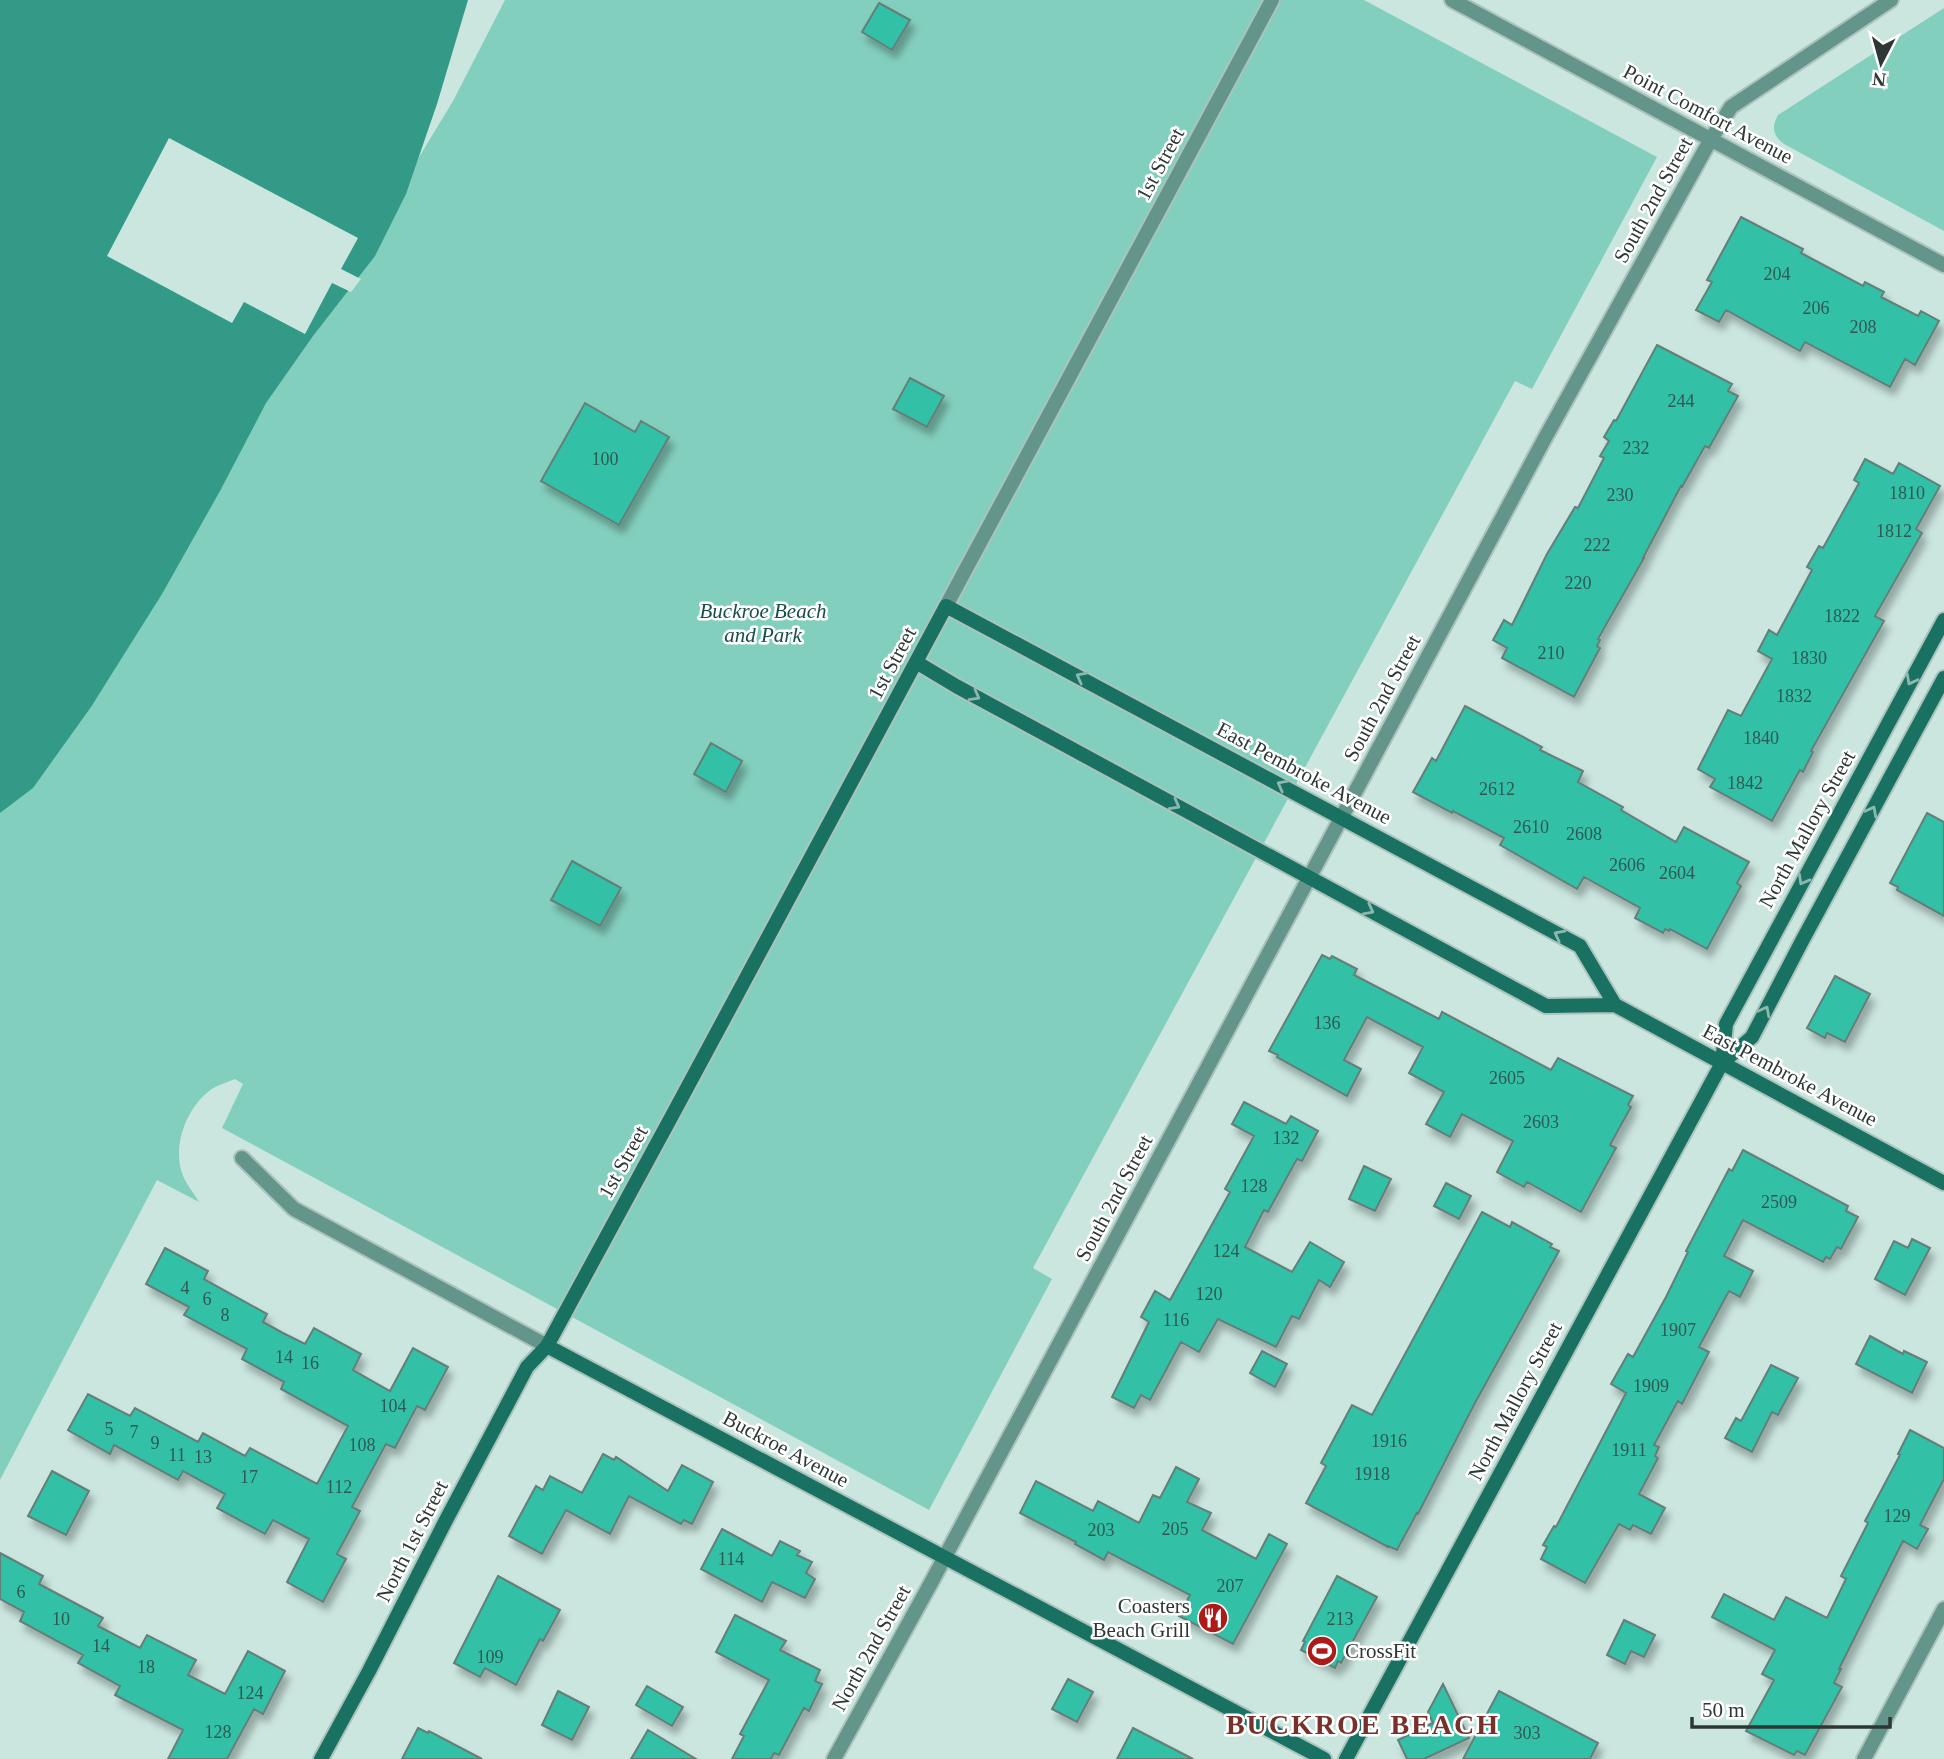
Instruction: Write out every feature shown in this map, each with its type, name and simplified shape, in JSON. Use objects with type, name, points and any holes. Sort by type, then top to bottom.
[{"type":"street","name":"1st Street","points":[[547,1346],[1272,0]]},
{"type":"street","name":"Point Comfort Avenue","points":[[1452,0],[1944,265]]},
{"type":"street","name":"South 2nd Street","points":[[945,1557],[1545,438],[1711,139],[1731,107],[1891,0]]},
{"type":"street","name":"East Pembroke Avenue","points":[[946,606],[1580,946],[1615,1005]]},
{"type":"street","name":"North Mallory Street","points":[[1722,1063],[1726,1024],[1944,620]]},
{"type":"street","name":"East Pembroke Avenue","points":[[916,662],[1546,1006],[1615,1005],[1944,1183]]},
{"type":"street","name":"North Mallory Street","points":[[1346,1759],[1722,1063],[1752,1037],[1944,678]]},
{"type":"street","name":"Buckroe Avenue","points":[[242,1158],[294,1209],[1324,1759]]},
{"type":"street","name":"North 1st Street","points":[[320,1759],[369,1671],[527,1367],[547,1346]]},
{"type":"street","name":"North 2nd Street","points":[[834,1759],[945,1557]]},
{"type":"street","points":[[1864,1759],[1944,1609]]},
{"type":"green space","name":"Buckroe Beach and Park","points":[[505,0],[1364,0],[1657,157],[1532,389],[1515,381],[1033,1268],[1052,1279],[929,1510],[222,1128],[243,1084],[235,1079],[205,1094],[190,1114],[181,1137],[179,1162],[182,1173],[199,1202],[157,1180],[0,1480],[0,792],[300,329],[381,220],[453,101]]},
{"type":"green space","points":[[1944,8],[1944,231],[1784,144],[1775,134],[1774,123],[1778,115]]},
{"type":"shaded area","points":[[0,0],[468,0],[437,104],[406,194],[375,256],[313,336],[266,403],[162,594],[91,707],[33,788],[0,813]]},
{"type":"pier","points":[[169,138],[358,238],[341,269],[361,279],[351,292],[332,283],[305,334],[244,302],[232,323],[107,256]]},
{"type":"building","points":[[879,3],[910,20],[892,50],[862,32]]},
{"type":"building","points":[[1741,217],[1803,249],[1801,253],[1863,286],[1865,282],[1884,292],[1881,297],[1918,316],[1921,311],[1939,321],[1915,365],[1905,359],[1890,387],[1805,342],[1800,351],[1726,310],[1719,322],[1696,310],[1712,282],[1707,280]]},
{"type":"building","points":[[1657,345],[1732,384],[1728,391],[1738,396],[1709,448],[1705,446],[1681,486],[1598,639],[1600,640],[1597,646],[1600,648],[1574,697],[1502,658],[1507,648],[1493,640],[1504,620],[1512,625],[1547,554],[1575,507],[1578,508],[1604,458],[1600,456],[1609,441],[1604,437],[1614,420],[1616,421]]},
{"type":"building","points":[[910,378],[944,396],[927,427],[893,409]]},
{"type":"building","points":[[585,403],[635,432],[641,421],[669,437],[619,525],[541,481]]},
{"type":"building","points":[[1865,459],[1893,474],[1899,463],[1940,486],[1916,529],[1922,533],[1875,616],[1884,621],[1811,751],[1813,752],[1803,772],[1800,770],[1772,821],[1710,787],[1715,779],[1698,769],[1728,710],[1741,716],[1772,659],[1758,651],[1769,630],[1777,635],[1812,570],[1807,567],[1819,546],[1823,548],[1859,483],[1854,480]]},
{"type":"building","points":[[1465,706],[1542,747],[1540,750],[1583,771],[1578,782],[1623,807],[1621,810],[1676,842],[1684,827],[1749,862],[1737,883],[1741,886],[1707,949],[1670,929],[1665,929],[1663,933],[1635,918],[1640,908],[1584,877],[1577,889],[1500,845],[1504,838],[1413,792],[1432,758],[1436,761]]},
{"type":"building","points":[[711,743],[742,761],[726,792],[694,774]]},
{"type":"building","points":[[1927,813],[1944,822],[1944,916],[1897,890],[1898,887],[1890,883]]},
{"type":"building","points":[[572,861],[621,888],[600,926],[551,900]]},
{"type":"building","points":[[1322,955],[1330,959],[1332,956],[1357,969],[1354,975],[1439,1019],[1442,1012],[1551,1070],[1558,1058],[1633,1096],[1628,1105],[1631,1107],[1610,1145],[1616,1148],[1581,1212],[1527,1182],[1524,1187],[1497,1172],[1513,1141],[1462,1114],[1450,1137],[1426,1124],[1444,1092],[1409,1073],[1423,1047],[1367,1017],[1344,1060],[1361,1069],[1347,1096],[1269,1051]]},
{"type":"building","points":[[1835,976],[1870,994],[1845,1042],[1827,1033],[1825,1038],[1807,1028]]},
{"type":"building","points":[[1244,1102],[1286,1124],[1291,1116],[1318,1131],[1302,1161],[1297,1159],[1268,1212],[1264,1210],[1245,1247],[1292,1272],[1310,1242],[1344,1262],[1330,1287],[1319,1280],[1299,1319],[1292,1316],[1276,1347],[1218,1319],[1199,1352],[1181,1342],[1150,1400],[1141,1395],[1134,1408],[1112,1397],[1149,1322],[1141,1317],[1155,1291],[1170,1300],[1230,1192],[1225,1189],[1254,1136],[1232,1124]]},
{"type":"building","points":[[1743,1150],[1848,1206],[1846,1211],[1858,1217],[1841,1249],[1837,1247],[1830,1259],[1826,1257],[1823,1262],[1743,1220],[1724,1256],[1753,1271],[1740,1297],[1729,1291],[1699,1347],[1709,1352],[1682,1404],[1678,1401],[1654,1445],[1659,1447],[1655,1456],[1658,1458],[1639,1494],[1665,1508],[1651,1534],[1633,1525],[1630,1530],[1619,1524],[1585,1583],[1541,1559],[1547,1547],[1543,1545],[1554,1526],[1556,1527],[1626,1393],[1611,1384],[1628,1354],[1633,1357],[1666,1297],[1688,1252],[1686,1251],[1729,1169],[1732,1171]]},
{"type":"building","points":[[1364,1166],[1391,1179],[1375,1211],[1349,1199]]},
{"type":"building","points":[[1446,1183],[1471,1196],[1459,1219],[1434,1206]]},
{"type":"building","points":[[1482,1212],[1510,1227],[1512,1222],[1552,1244],[1550,1247],[1559,1251],[1397,1550],[1306,1503],[1326,1466],[1321,1463],[1352,1405],[1372,1415]]},
{"type":"building","points":[[1912,1239],[1930,1248],[1905,1295],[1875,1279],[1894,1241],[1908,1248]]},
{"type":"building","points":[[165,1248],[208,1271],[204,1279],[267,1314],[263,1322],[283,1333],[305,1344],[314,1328],[361,1354],[353,1370],[390,1391],[413,1348],[448,1367],[425,1410],[417,1406],[395,1448],[386,1444],[352,1507],[360,1511],[337,1554],[346,1559],[323,1602],[287,1582],[309,1539],[273,1520],[265,1534],[217,1508],[225,1494],[183,1471],[178,1480],[114,1445],[110,1454],[68,1430],[88,1394],[130,1416],[135,1408],[198,1442],[203,1433],[245,1456],[250,1448],[317,1484],[348,1426],[281,1389],[284,1382],[242,1359],[247,1349],[184,1315],[189,1307],[146,1284]]},
{"type":"building","points":[[1870,1336],[1903,1354],[1904,1351],[1927,1362],[1912,1393],[1856,1364]]},
{"type":"building","points":[[1262,1351],[1287,1364],[1275,1387],[1250,1373]]},
{"type":"building","points":[[1771,1365],[1798,1378],[1778,1415],[1772,1412],[1752,1452],[1725,1438],[1736,1418],[1741,1421]]},
{"type":"building","points":[[1910,1430],[1944,1448],[1944,1479],[1920,1525],[1928,1529],[1917,1549],[1903,1541],[1839,1669],[1834,1683],[1842,1687],[1805,1755],[1797,1751],[1794,1755],[1746,1731],[1774,1680],[1762,1674],[1775,1650],[1712,1617],[1724,1594],[1774,1620],[1786,1597],[1827,1618],[1846,1579],[1841,1576],[1868,1523],[1865,1521],[1900,1455],[1898,1454]]},
{"type":"building","points":[[603,1454],[614,1460],[616,1457],[668,1491],[682,1465],[713,1482],[692,1524],[684,1520],[681,1524],[629,1496],[610,1534],[566,1510],[542,1554],[509,1536],[536,1486],[543,1490],[550,1476],[582,1493]]},
{"type":"building","points":[[1176,1467],[1199,1479],[1187,1502],[1211,1513],[1202,1530],[1256,1559],[1269,1534],[1287,1544],[1233,1644],[1179,1616],[1190,1595],[1108,1552],[1104,1560],[1020,1513],[1036,1481],[1093,1511],[1098,1501],[1139,1523],[1153,1495],[1160,1498]]},
{"type":"building","points":[[52,1471],[89,1491],[66,1535],[28,1516]]},
{"type":"building","points":[[722,1529],[772,1556],[780,1541],[800,1551],[797,1555],[812,1562],[806,1573],[815,1579],[805,1598],[772,1582],[762,1602],[701,1569]]},
{"type":"building","points":[[0,1553],[43,1576],[39,1584],[103,1618],[98,1626],[140,1648],[147,1635],[196,1660],[188,1675],[225,1694],[248,1651],[285,1671],[263,1714],[254,1709],[227,1759],[168,1759],[183,1730],[115,1695],[120,1686],[78,1663],[83,1655],[20,1621],[24,1612],[0,1599]]},
{"type":"building","points":[[498,1576],[560,1610],[543,1641],[540,1639],[516,1685],[485,1668],[480,1677],[454,1663]]},
{"type":"building","points":[[1337,1576],[1377,1597],[1341,1663],[1338,1661],[1335,1668],[1301,1650],[1305,1642],[1303,1641]]},
{"type":"building","points":[[735,1615],[786,1641],[780,1650],[820,1670],[815,1681],[822,1684],[809,1711],[804,1708],[779,1755],[774,1753],[771,1759],[732,1759],[744,1736],[740,1734],[769,1680],[716,1652]]},
{"type":"building","points":[[1624,1620],[1655,1635],[1644,1657],[1631,1651],[1625,1664],[1607,1655]]},
{"type":"building","points":[[1068,1679],[1093,1692],[1077,1722],[1052,1709]]},
{"type":"building","points":[[1443,1684],[1469,1738],[1424,1759],[1407,1759],[1398,1740],[1433,1723],[1428,1712]]},
{"type":"building","points":[[647,1686],[683,1707],[672,1726],[636,1705]]},
{"type":"building","points":[[558,1691],[589,1707],[572,1740],[542,1725]]},
{"type":"building","points":[[1499,1691],[1598,1743],[1590,1759],[1463,1759]]},
{"type":"building","points":[[418,1728],[428,1733],[429,1731],[482,1759],[402,1759]]},
{"type":"building","points":[[1133,1728],[1193,1759],[1117,1759]]},
{"type":"building","points":[[648,1730],[696,1759],[631,1759]]},
{"type":"place","name":"Coasters Beach Grill","points":[[1213,1618]]},
{"type":"place","name":"CrossFit","points":[[1322,1651]]},
{"type":"district","name":"BUCKROE BEACH","points":[[1363,1724]]}]
